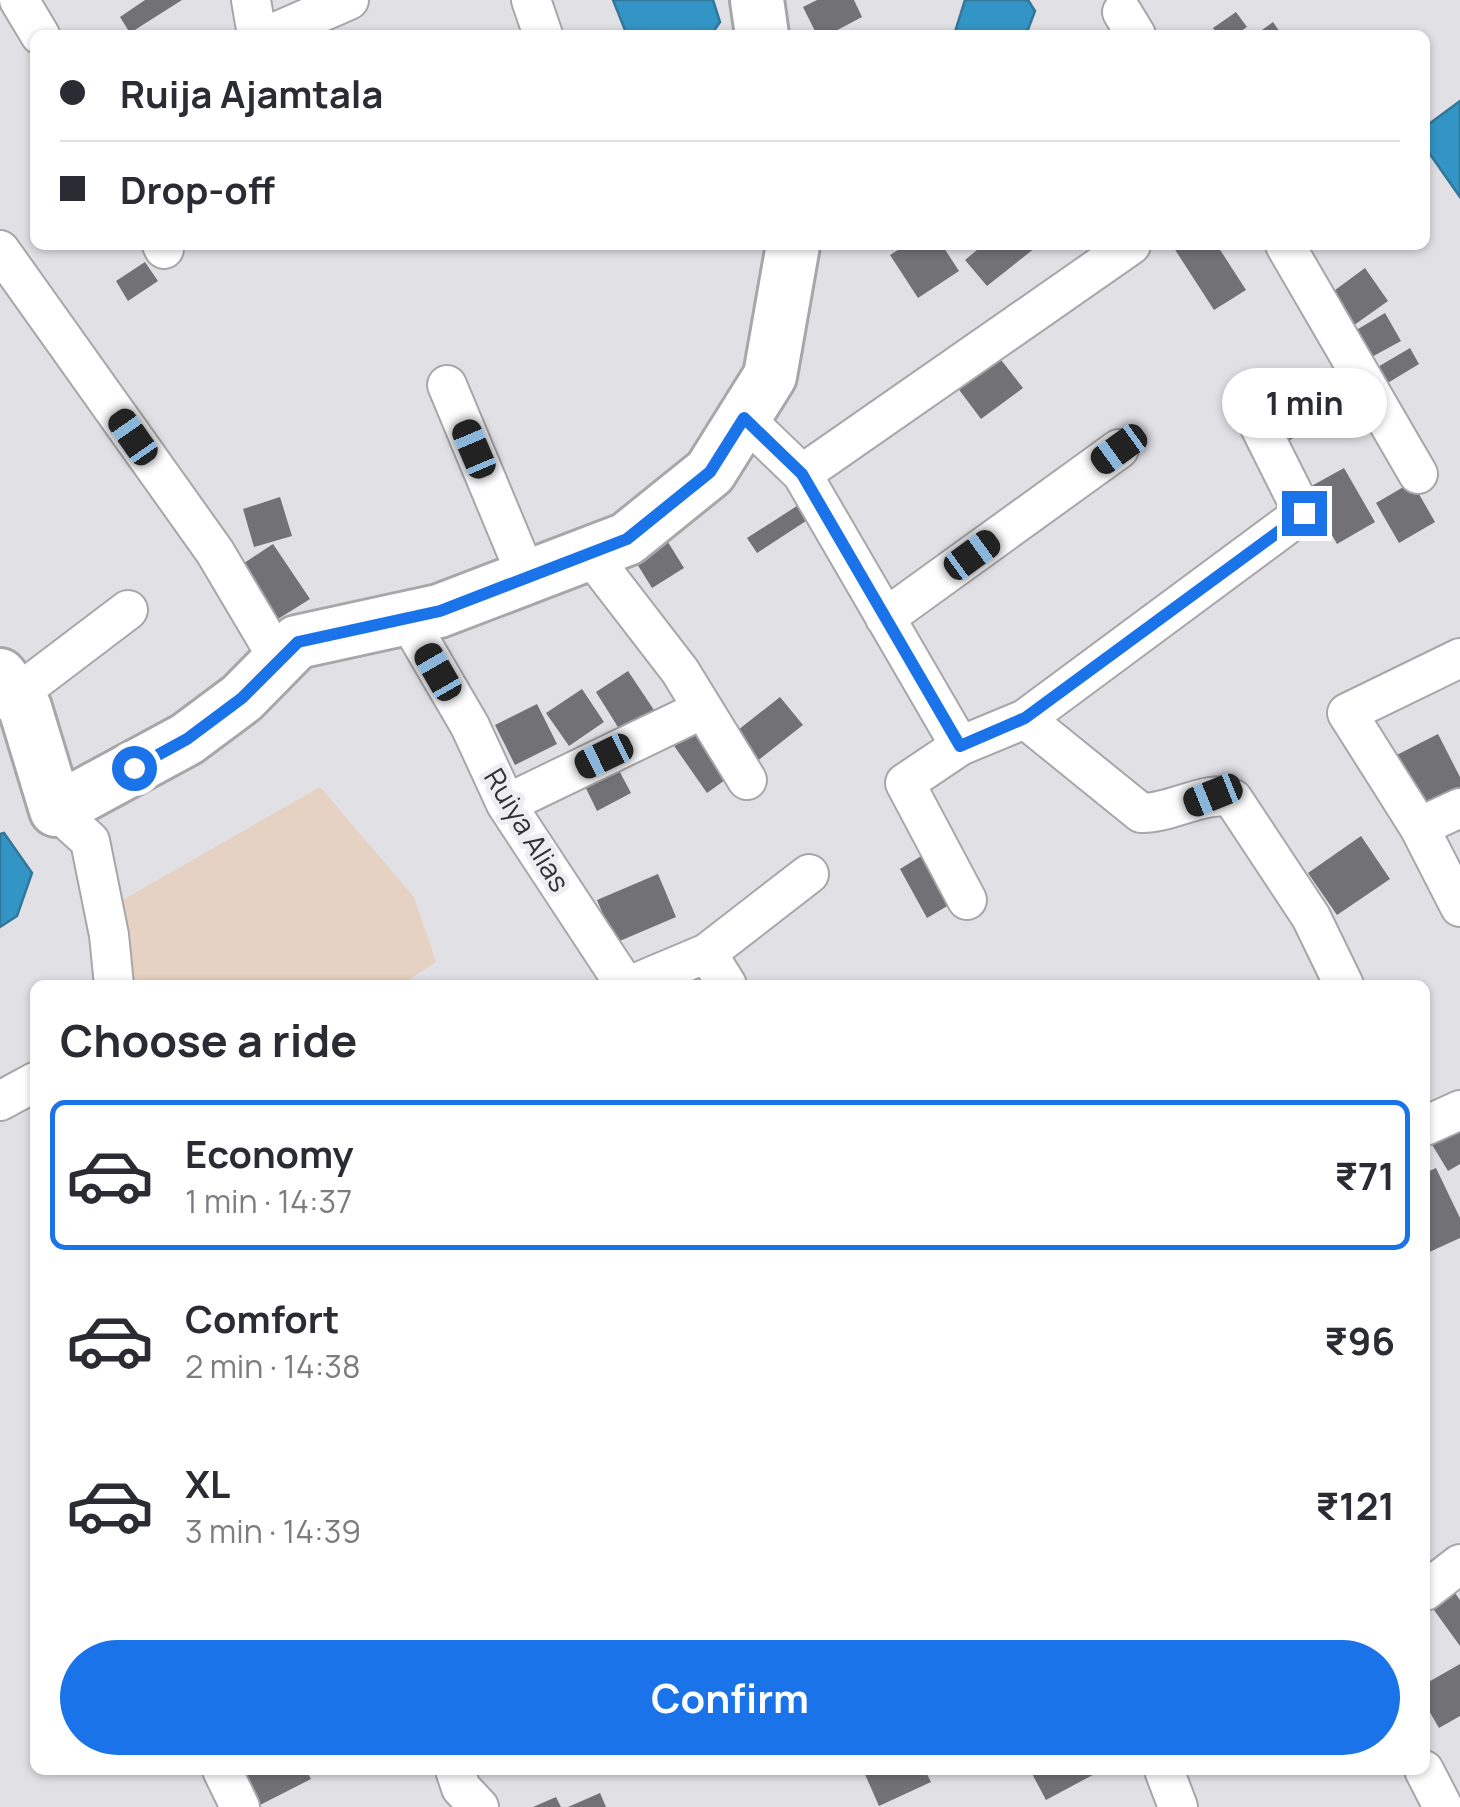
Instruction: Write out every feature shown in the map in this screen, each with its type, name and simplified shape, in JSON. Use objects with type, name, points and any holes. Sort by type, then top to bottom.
[{"type":"street","points":[[20,0],[37,30]]},
{"type":"street","points":[[251,0],[257,30]]},
{"type":"street","points":[[280,30],[349,0]]},
{"type":"street","points":[[532,0],[542,30]]},
{"type":"street","points":[[757,0],[761,30]]},
{"type":"street","points":[[0,250],[215,552],[279,660]]},
{"type":"street","points":[[56,810],[187,739],[242,698],[298,642],[440,611],[627,539],[710,472],[770,376],[792,250]]},
{"type":"street","points":[[802,474],[1124,250]]},
{"type":"street","points":[[1288,250],[1418,474]]},
{"type":"street","points":[[448,385],[528,577]]},
{"type":"street","points":[[968,900],[904,783],[960,746],[1025,718],[1304,513],[1246,397]]},
{"type":"street","points":[[744,418],[802,474],[960,746]]},
{"type":"street","points":[[884,618],[1119,449]]},
{"type":"street","points":[[589,553],[703,709],[747,780]]},
{"type":"street","points":[[114,980],[109,935],[90,841],[56,810],[26,708],[8,685],[128,610]]},
{"type":"street","name":"Ruiya Alias","points":[[407,618],[470,726],[506,804],[625,980]]},
{"type":"street","points":[[1460,658],[1347,714],[1418,827],[1460,907]]},
{"type":"street","points":[[506,804],[703,709]]},
{"type":"street","points":[[1025,718],[1141,813],[1162,813],[1213,795],[1233,799],[1311,917],[1342,980]]},
{"type":"street","points":[[1418,827],[1460,808]]},
{"type":"street","name":"Ruiya Alias","points":[[656,980],[717,969],[810,874]]},
{"type":"street","points":[[0,1101],[30,1085]]},
{"type":"street","points":[[1430,1124],[1460,1110]]},
{"type":"street","points":[[1430,1587],[1460,1564]]},
{"type":"street","points":[[224,1775],[240,1807]]},
{"type":"street","points":[[458,1775],[462,1788],[480,1807]]},
{"type":"street","points":[[1166,1775],[1178,1807]]},
{"type":"street","points":[[1427,1775],[1443,1807]]},
{"type":"shaded area","points":[[320,787],[414,897],[436,962],[409,980],[128,980],[121,901]]},
{"type":"water","points":[[613,0],[713,0],[720,22],[714,30],[625,30]]},
{"type":"water","points":[[965,0],[1028,0],[1035,11],[1028,30],[956,30]]},
{"type":"water","points":[[1460,101],[1460,197],[1430,154],[1430,123]]},
{"type":"water","points":[[4,833],[32,873],[17,916],[0,927],[0,834]]},
{"type":"building","points":[[145,0],[182,0],[135,30],[128,30],[120,17]]},
{"type":"building","points":[[817,0],[854,0],[862,17],[837,30],[814,30],[803,7]]},
{"type":"building","points":[[1236,12],[1247,27],[1242,30],[1213,28]]},
{"type":"building","points":[[1273,22],[1279,30],[1262,30]]},
{"type":"building","points":[[898,250],[945,250],[959,271],[918,298],[890,255]]},
{"type":"building","points":[[977,250],[1032,250],[987,286],[965,260]]},
{"type":"building","points":[[1175,250],[1220,250],[1246,290],[1214,310]]},
{"type":"building","points":[[145,262],[158,281],[128,301],[116,281]]},
{"type":"building","points":[[1365,268],[1388,301],[1350,328],[1327,296]]},
{"type":"building","points":[[1385,313],[1401,341],[1368,359],[1353,332]]},
{"type":"building","points":[[1410,348],[1419,364],[1386,384],[1376,368]]},
{"type":"building","points":[[998,356],[1023,388],[981,419],[957,387]]},
{"type":"building","points":[[1302,398],[1318,422],[1284,444],[1268,420]]},
{"type":"building","points":[[1344,468],[1375,522],[1337,544],[1306,489]]},
{"type":"building","points":[[1412,482],[1435,522],[1399,543],[1376,503]]},
{"type":"building","points":[[280,497],[292,536],[254,547],[243,509]]},
{"type":"building","points":[[800,504],[809,519],[757,553],[747,538]]},
{"type":"building","points":[[658,526],[684,568],[652,588],[626,546]]},
{"type":"building","points":[[273,544],[310,599],[278,619],[241,565]]},
{"type":"building","points":[[628,671],[654,710],[621,732],[596,692]]},
{"type":"building","points":[[582,689],[604,722],[569,746],[546,713]]},
{"type":"building","points":[[780,697],[803,725],[756,762],[733,734]]},
{"type":"building","points":[[537,704],[557,744],[515,765],[495,725]]},
{"type":"building","points":[[695,722],[732,775],[707,793],[670,740]]},
{"type":"building","points":[[1438,734],[1460,777],[1460,793],[1414,817],[1385,761]]},
{"type":"building","points":[[614,761],[631,793],[597,811],[581,778]]},
{"type":"building","points":[[1361,836],[1390,879],[1337,915],[1308,873]]},
{"type":"building","points":[[926,853],[954,902],[927,918],[900,869]]},
{"type":"building","points":[[658,874],[676,917],[615,943],[597,900]]},
{"type":"building","points":[[1460,1127],[1460,1164],[1448,1171],[1431,1143]]},
{"type":"building","points":[[1436,1168],[1460,1218],[1460,1238],[1430,1252],[1430,1171]]},
{"type":"building","points":[[1448,1583],[1460,1600],[1460,1646],[1430,1605],[1430,1596]]},
{"type":"building","points":[[1460,1664],[1460,1716],[1439,1728],[1430,1713],[1430,1681]]},
{"type":"building","points":[[309,1775],[311,1779],[256,1807],[240,1777]]},
{"type":"building","points":[[865,1775],[928,1775],[931,1782],[879,1806]]},
{"type":"building","points":[[1033,1775],[1093,1775],[1046,1800]]},
{"type":"building","points":[[600,1793],[606,1807],[568,1807]]},
{"type":"building","points":[[556,1797],[561,1807],[533,1807]]},
{"type":"route","points":[[134,768],[187,739],[242,698],[298,642],[440,611],[627,539],[710,472],[744,418],[802,474],[960,746],[1025,718],[1304,513]]}]
